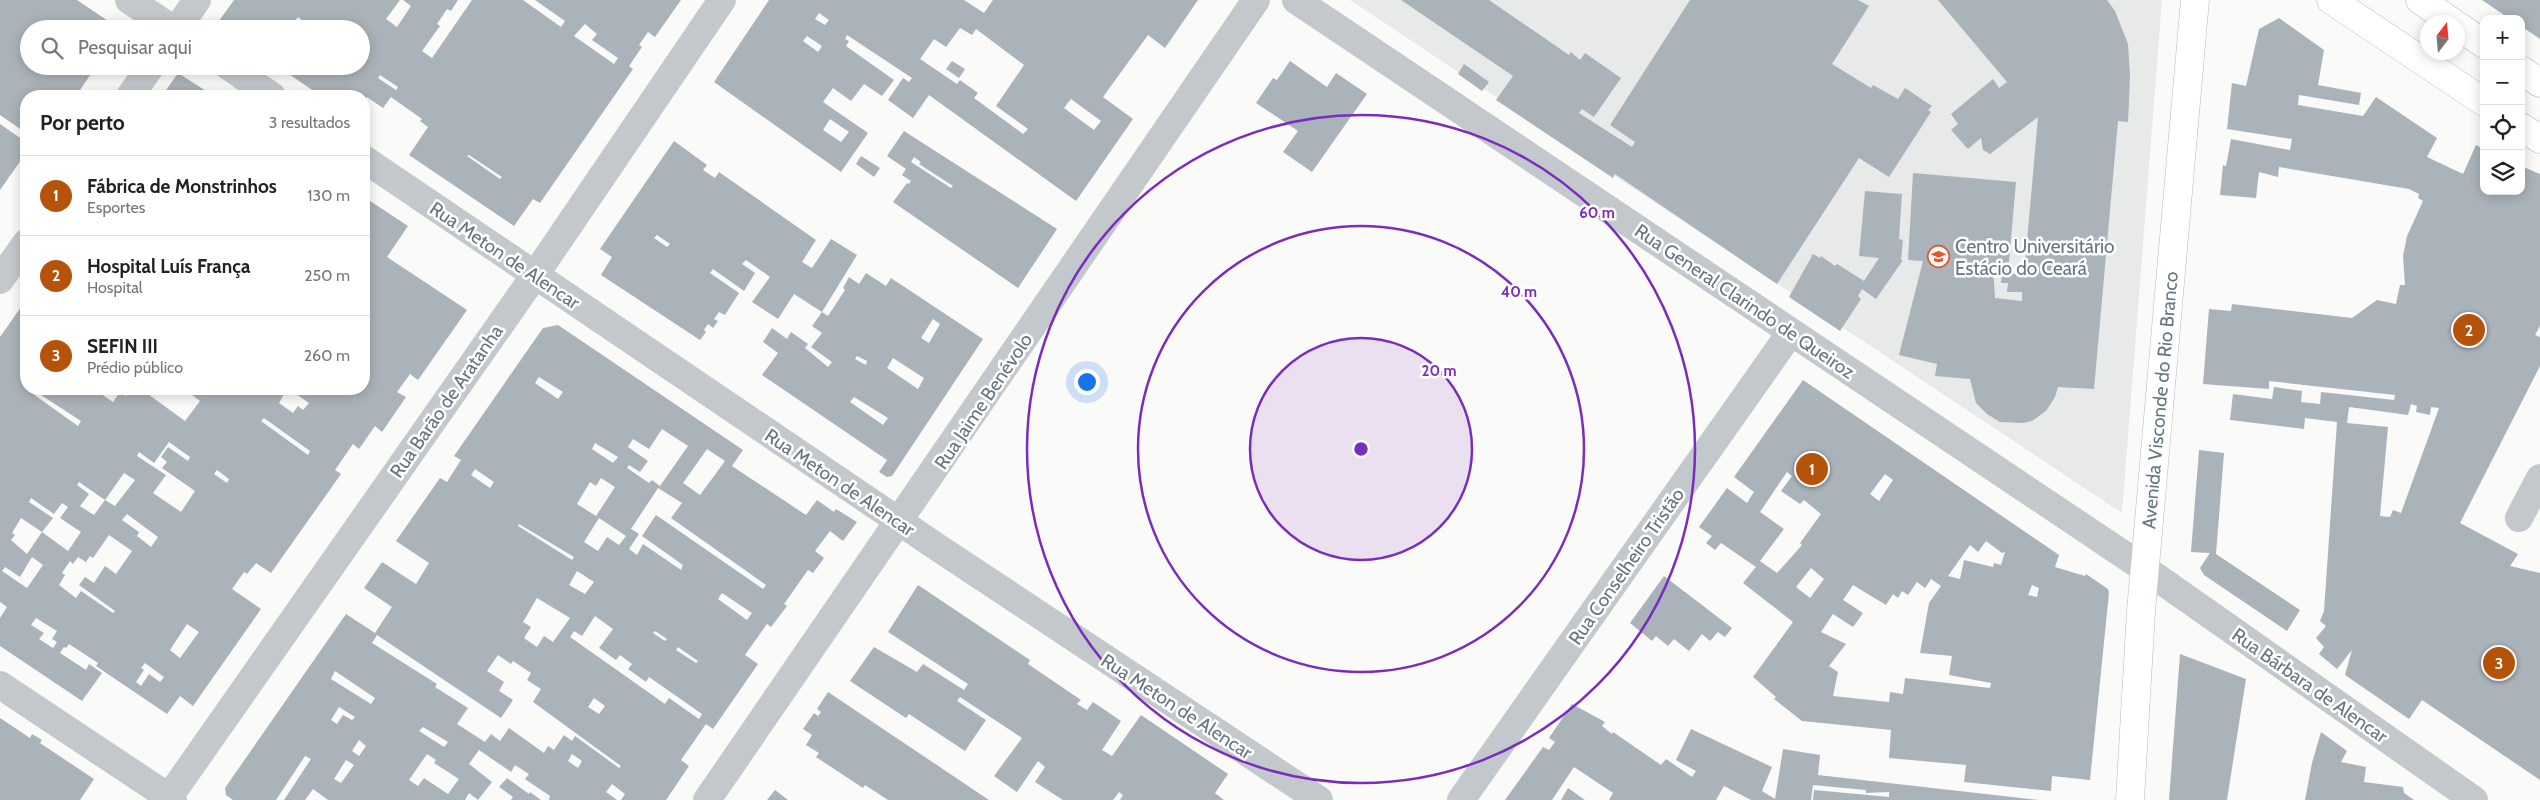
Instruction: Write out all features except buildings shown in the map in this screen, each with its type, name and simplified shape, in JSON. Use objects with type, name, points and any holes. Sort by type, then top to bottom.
[{"type":"main road","name":"Avenida Visconde do Rio Branco","points":[[2130,800],[2145,569],[2195,0]]},
{"type":"main road","points":[[2331,0],[2480,99]]},
{"type":"main road","points":[[2420,0],[2442,15]]},
{"type":"main road","points":[[2465,31],[2480,41]]},
{"type":"main road","points":[[2525,73],[2540,83]]},
{"type":"main road","points":[[2525,130],[2540,139]]},
{"type":"street","points":[[129,0],[159,20]]},
{"type":"street","points":[[183,20],[197,0]]},
{"type":"street","name":"Rua Barão de Aratanha","points":[[170,799],[534,275],[722,0]]},
{"type":"street","name":"Rua Jaime Benévolo","points":[[707,800],[900,522],[1256,0]]},
{"type":"street","name":"Rua General Clarindo de Queiroz","points":[[1296,0],[2145,569]]},
{"type":"street","points":[[134,90],[145,75]]},
{"type":"street","points":[[241,75],[263,90]]},
{"type":"street","name":"Rua Meton de Alencar","points":[[370,163],[900,522],[1319,800]]},
{"type":"street","points":[[0,280],[20,252]]},
{"type":"street","name":"Rua Conselheiro Tristão","points":[[1461,800],[1791,332]]},
{"type":"street","points":[[2519,518],[2540,478]]},
{"type":"street","name":"Rua Bárbara de Alencar","points":[[2145,569],[2474,800]]},
{"type":"street","points":[[0,685],[170,799]]},
{"type":"shaded area","name":"Centro Universitário Estácio do Ceará","points":[[1350,0],[2162,0],[2122,513]]},
{"type":"place","name":"Centro Universitário Estácio do Ceará","points":[[1939,257]]},
{"type":"place","name":"Hospital Luís França","points":[[2469,330]]},
{"type":"place","name":"Fábrica de Monstrinhos","points":[[1812,469]]},
{"type":"place","name":"SEFIN III","points":[[2499,663]]}]
